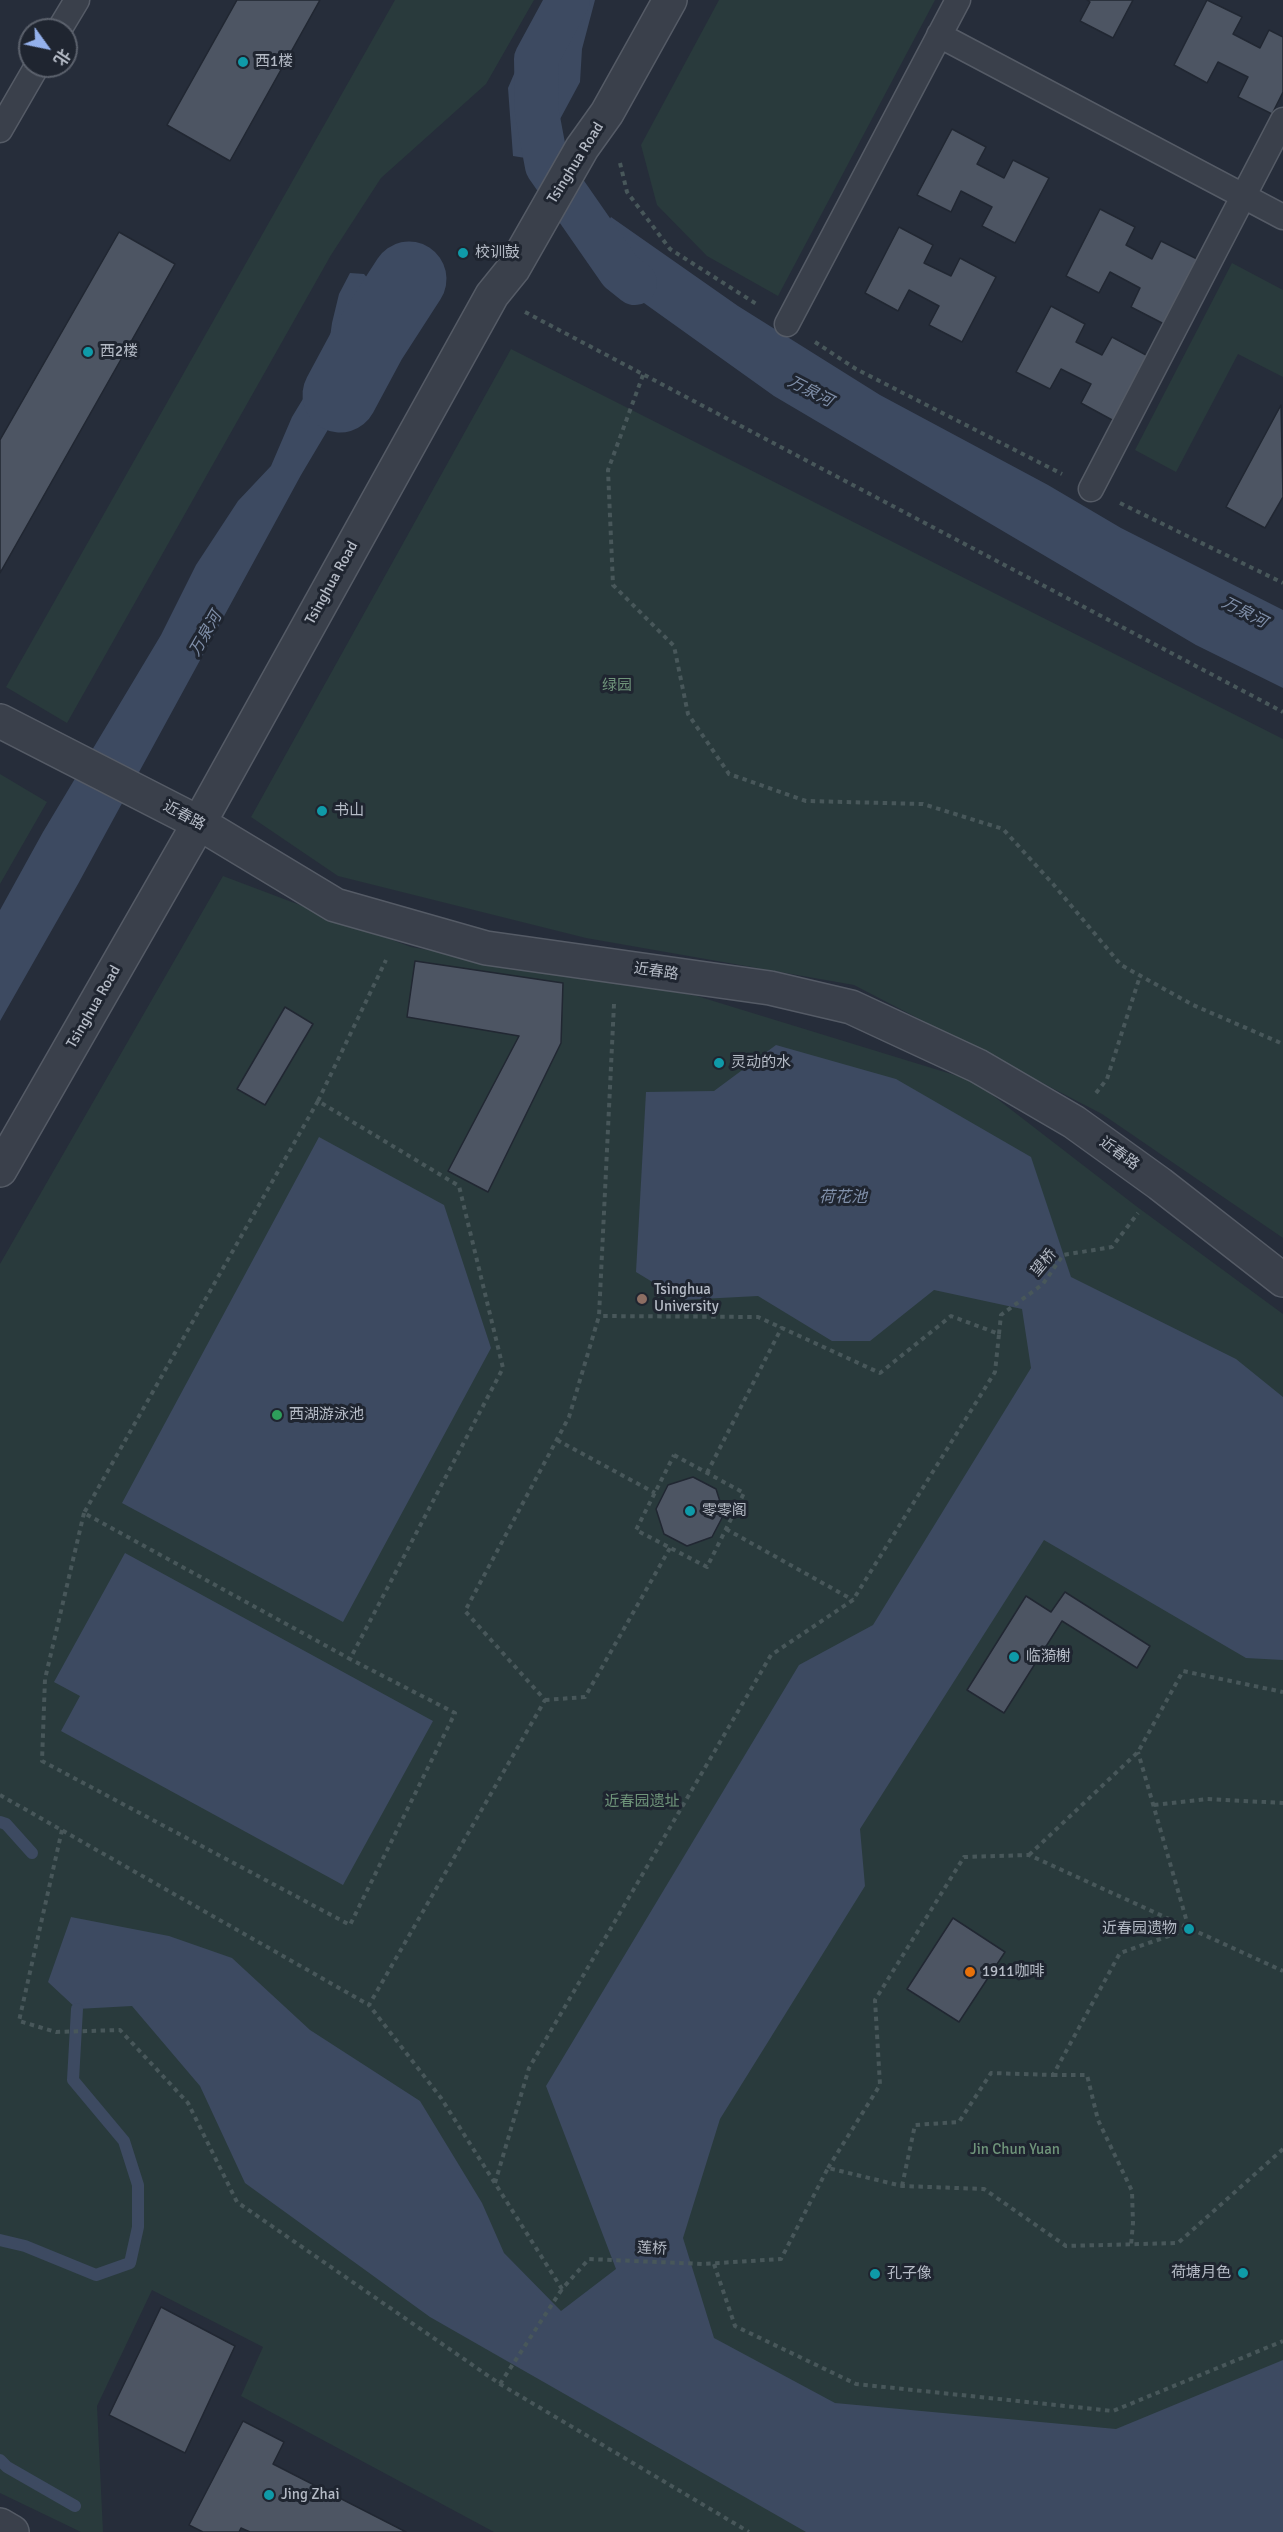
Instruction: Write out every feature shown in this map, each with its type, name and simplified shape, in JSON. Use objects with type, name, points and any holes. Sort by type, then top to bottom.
[{"type":"street","name":"Tsinghua Road","points":[[0,1170],[199,823],[492,295],[513,269],[582,148],[607,113],[670,0]]},
{"type":"street","name":"近春路","points":[[0,721],[199,823],[335,905],[486,948],[770,988],[851,1007],[978,1066],[1074,1122],[1160,1184],[1283,1280]]},
{"type":"street","points":[[0,2525],[12,2532]]},
{"type":"lane","points":[[66,18],[77,0]]},
{"type":"lane","points":[[787,324],[958,0]]},
{"type":"lane","points":[[939,35],[1283,217]]},
{"type":"lane","points":[[0,130],[31,78]]},
{"type":"lane","points":[[1091,489],[1283,120]]},
{"type":"path","points":[[607,113],[627,192],[670,249],[856,369],[1091,489],[1283,583]]},
{"type":"path","points":[[492,295],[1283,712]]},
{"type":"path","points":[[643,375],[608,470],[613,585],[674,646],[688,714],[729,774],[806,801],[923,804],[1003,829],[1121,965],[1193,1005],[1283,1044]]},
{"type":"path","points":[[84,1513],[350,1659],[455,1713],[350,1925],[42,1761],[45,1679],[84,1513],[318,1101],[404,924]]},
{"type":"path","points":[[545,1700],[465,1611],[569,1417],[599,1316],[616,966]]},
{"type":"path","points":[[1074,1122],[1107,1079],[1140,976]]},
{"type":"path","points":[[318,1101],[459,1186],[503,1368],[350,1659]]},
{"type":"path","name":"望桥","points":[[999,1334],[1001,1315],[1043,1284],[1064,1255],[1112,1246]]},
{"type":"path","points":[[495,2183],[529,2068],[771,1655],[854,1600],[995,1372],[999,1334],[951,1316],[880,1372],[758,1317],[599,1316]]},
{"type":"path","points":[[707,1473],[782,1328]]},
{"type":"path","points":[[557,1440],[655,1493]]},
{"type":"path","points":[[674,1455],[707,1473],[744,1493],[707,1567],[636,1530],[674,1455]]},
{"type":"path","points":[[726,1529],[854,1600]]},
{"type":"path","points":[[545,1700],[585,1697],[670,1548]]},
{"type":"path","points":[[1029,1855],[1138,1752],[1183,1671],[1283,1692]]},
{"type":"path","points":[[369,2005],[545,1700]]},
{"type":"path","points":[[1138,1752],[1189,1929]]},
{"type":"path","points":[[0,1795],[369,2005],[441,2098],[562,2289],[500,2384]]},
{"type":"path","points":[[1154,1805],[1207,1799],[1283,1803]]},
{"type":"path","points":[[62,1830],[19,2021],[56,2032],[120,2030],[188,2103],[237,2202],[500,2384],[749,2532]]},
{"type":"path","points":[[1283,1971],[1029,1855],[964,1857],[875,2000],[880,2085],[828,2168],[902,2186],[984,2190],[1066,2246],[1131,2245],[1178,2243],[1283,2149]]},
{"type":"path","points":[[1053,2075],[1120,1953],[1189,1929]]},
{"type":"path","points":[[902,2186],[915,2125],[959,2122],[991,2073],[1087,2075],[1098,2120],[1132,2191],[1131,2245]]},
{"type":"path","name":"莲桥","points":[[562,2289],[589,2259],[714,2264],[781,2259],[828,2168]]},
{"type":"path","points":[[714,2264],[735,2326],[856,2384],[1113,2411],[1283,2341]]},
{"type":"green space","points":[[395,0],[534,0],[486,84],[381,178],[331,255],[67,723],[6,687]]},
{"type":"green space","points":[[719,0],[935,0],[778,296],[707,256],[657,205],[641,145]]},
{"type":"green space","points":[[1232,263],[1283,290],[1283,377],[1238,354],[1176,472],[1135,450]]},
{"type":"green space","name":"绿园","points":[[511,349],[1283,739],[1283,1238],[1102,1114],[854,985],[586,938],[338,876],[251,817]]},
{"type":"green space","points":[[0,774],[47,802],[0,884]]},
{"type":"green space","name":"近春园遗址","points":[[223,876],[411,947],[697,996],[974,1081],[1136,1206],[1283,1314],[1283,2532],[494,2532],[241,2396],[263,2347],[152,2290],[97,2406],[103,2532],[81,2532],[0,2493],[0,1264]]},
{"type":"water","points":[[546,0],[595,0],[582,49],[580,82],[538,160],[513,156],[508,88]]},
{"type":"water","points":[[611,217],[738,306],[880,395],[1048,485],[1121,528],[1283,610],[1283,688],[1196,645],[774,396],[609,278],[589,251]]},
{"type":"water","points":[[350,273],[364,274],[399,310],[301,475],[78,884],[0,1021],[0,910],[43,832],[161,635],[196,565],[238,501],[271,466],[292,417],[327,359],[339,294]]},
{"type":"water","name":"荷花池","points":[[776,1045],[896,1079],[1031,1157],[1071,1277],[1236,1359],[1283,1397],[1283,1660],[1246,1658],[1044,1540],[860,1829],[865,1886],[720,2119],[683,2238],[714,2338],[835,2403],[1116,2429],[1283,2360],[1283,2532],[806,2532],[430,2317],[245,2183],[200,2086],[132,2006],[77,2009],[48,1982],[71,1917],[169,1936],[232,1958],[310,2030],[420,2101],[482,2203],[504,2253],[561,2311],[616,2269],[546,2086],[799,1665],[873,1625],[1031,1368],[1022,1309],[934,1290],[870,1341],[832,1341],[758,1296],[682,1300],[636,1272],[646,1092],[714,1091]]},
{"type":"water","points":[[319,1137],[444,1205],[491,1348],[343,1622],[122,1503]]},
{"type":"water","points":[[125,1553],[433,1721],[343,1885],[61,1731],[80,1696],[54,1682]]},
{"type":"building","name":"西1楼","points":[[237,0],[320,0],[230,161],[167,125]]},
{"type":"building","points":[[1087,0],[1133,0],[1113,38],[1080,21],[1090,2]]},
{"type":"building","points":[[1207,0],[1242,17],[1233,34],[1260,48],[1269,30],[1283,37],[1283,92],[1272,114],[1238,97],[1248,77],[1218,62],[1207,83],[1174,65]]},
{"type":"building","points":[[952,129],[986,147],[977,164],[1004,178],[1013,160],[1049,178],[1015,243],[982,226],[992,207],[961,191],[951,212],[917,195]]},
{"type":"building","points":[[1100,209],[1135,227],[1126,245],[1152,259],[1161,241],[1197,259],[1164,324],[1131,307],[1140,288],[1110,272],[1099,293],[1066,276]]},
{"type":"building","points":[[899,227],[933,245],[924,263],[951,276],[960,258],[996,277],[962,342],[929,325],[939,306],[909,290],[898,311],[865,293]]},
{"type":"building","name":"西2楼","points":[[119,232],[175,264],[0,573],[0,440]]},
{"type":"building","points":[[1051,306],[1085,324],[1076,342],[1102,355],[1112,337],[1148,356],[1114,421],[1081,403],[1091,384],[1061,369],[1050,389],[1016,372]]},
{"type":"building","points":[[1281,405],[1283,497],[1265,528],[1226,507]]},
{"type":"building","points":[[415,961],[563,983],[561,1043],[488,1192],[448,1171],[519,1036],[407,1017]]},
{"type":"building","points":[[285,1007],[313,1024],[265,1105],[237,1089]]},
{"type":"building","name":"零零阁","points":[[693,1477],[716,1489],[724,1514],[712,1537],[687,1546],[664,1534],[656,1509],[668,1485]]},
{"type":"building","name":"临漪榭","points":[[1065,1592],[1150,1646],[1137,1668],[1062,1621],[1004,1713],[967,1690],[1026,1596],[1051,1612]]},
{"type":"building","points":[[953,1918],[1005,1952],[959,2022],[907,1989]]},
{"type":"building","points":[[161,2307],[235,2346],[185,2453],[109,2415]]},
{"type":"building","name":"Jing Zhai","points":[[243,2421],[284,2442],[273,2464],[406,2532],[250,2532],[241,2528],[239,2532],[203,2532],[189,2525]]},
{"type":"waterway","name":"万泉河","points":[[568,0],[536,59],[537,113],[547,166],[620,271],[635,283]]},
{"type":"waterway","name":"万泉河","points":[[340,395],[369,341],[409,279]]},
{"type":"waterway","points":[[0,1822],[6,1824],[32,1853]]},
{"type":"waterway","points":[[0,2240],[25,2246],[96,2275],[130,2263],[138,2227],[138,2185],[124,2141],[73,2080],[77,2009]]},
{"type":"waterway","points":[[0,2460],[7,2467],[75,2506]]},
{"type":"place","name":"西1楼","points":[[243,62]]},
{"type":"place","name":"校训鼓","points":[[463,253]]},
{"type":"place","name":"西2楼","points":[[88,352]]},
{"type":"place","name":"书山","points":[[322,811]]},
{"type":"place","name":"灵动的水","points":[[719,1063]]},
{"type":"place","name":"Tsinghua University","points":[[642,1299]]},
{"type":"place","name":"西湖游泳池","points":[[277,1415]]},
{"type":"place","name":"零零阁","points":[[690,1511]]},
{"type":"place","name":"临漪榭","points":[[1014,1657]]},
{"type":"place","name":"近春园遗物","points":[[1189,1929]]},
{"type":"place","name":"1911咖啡","points":[[970,1972]]},
{"type":"place","name":"荷塘月色","points":[[1243,2273]]},
{"type":"place","name":"孔子像","points":[[875,2274]]},
{"type":"place","name":"Jing Zhai","points":[[269,2495]]},
{"type":"park label","name":"Jin Chun Yuan","points":[[1015,2150]]}]
